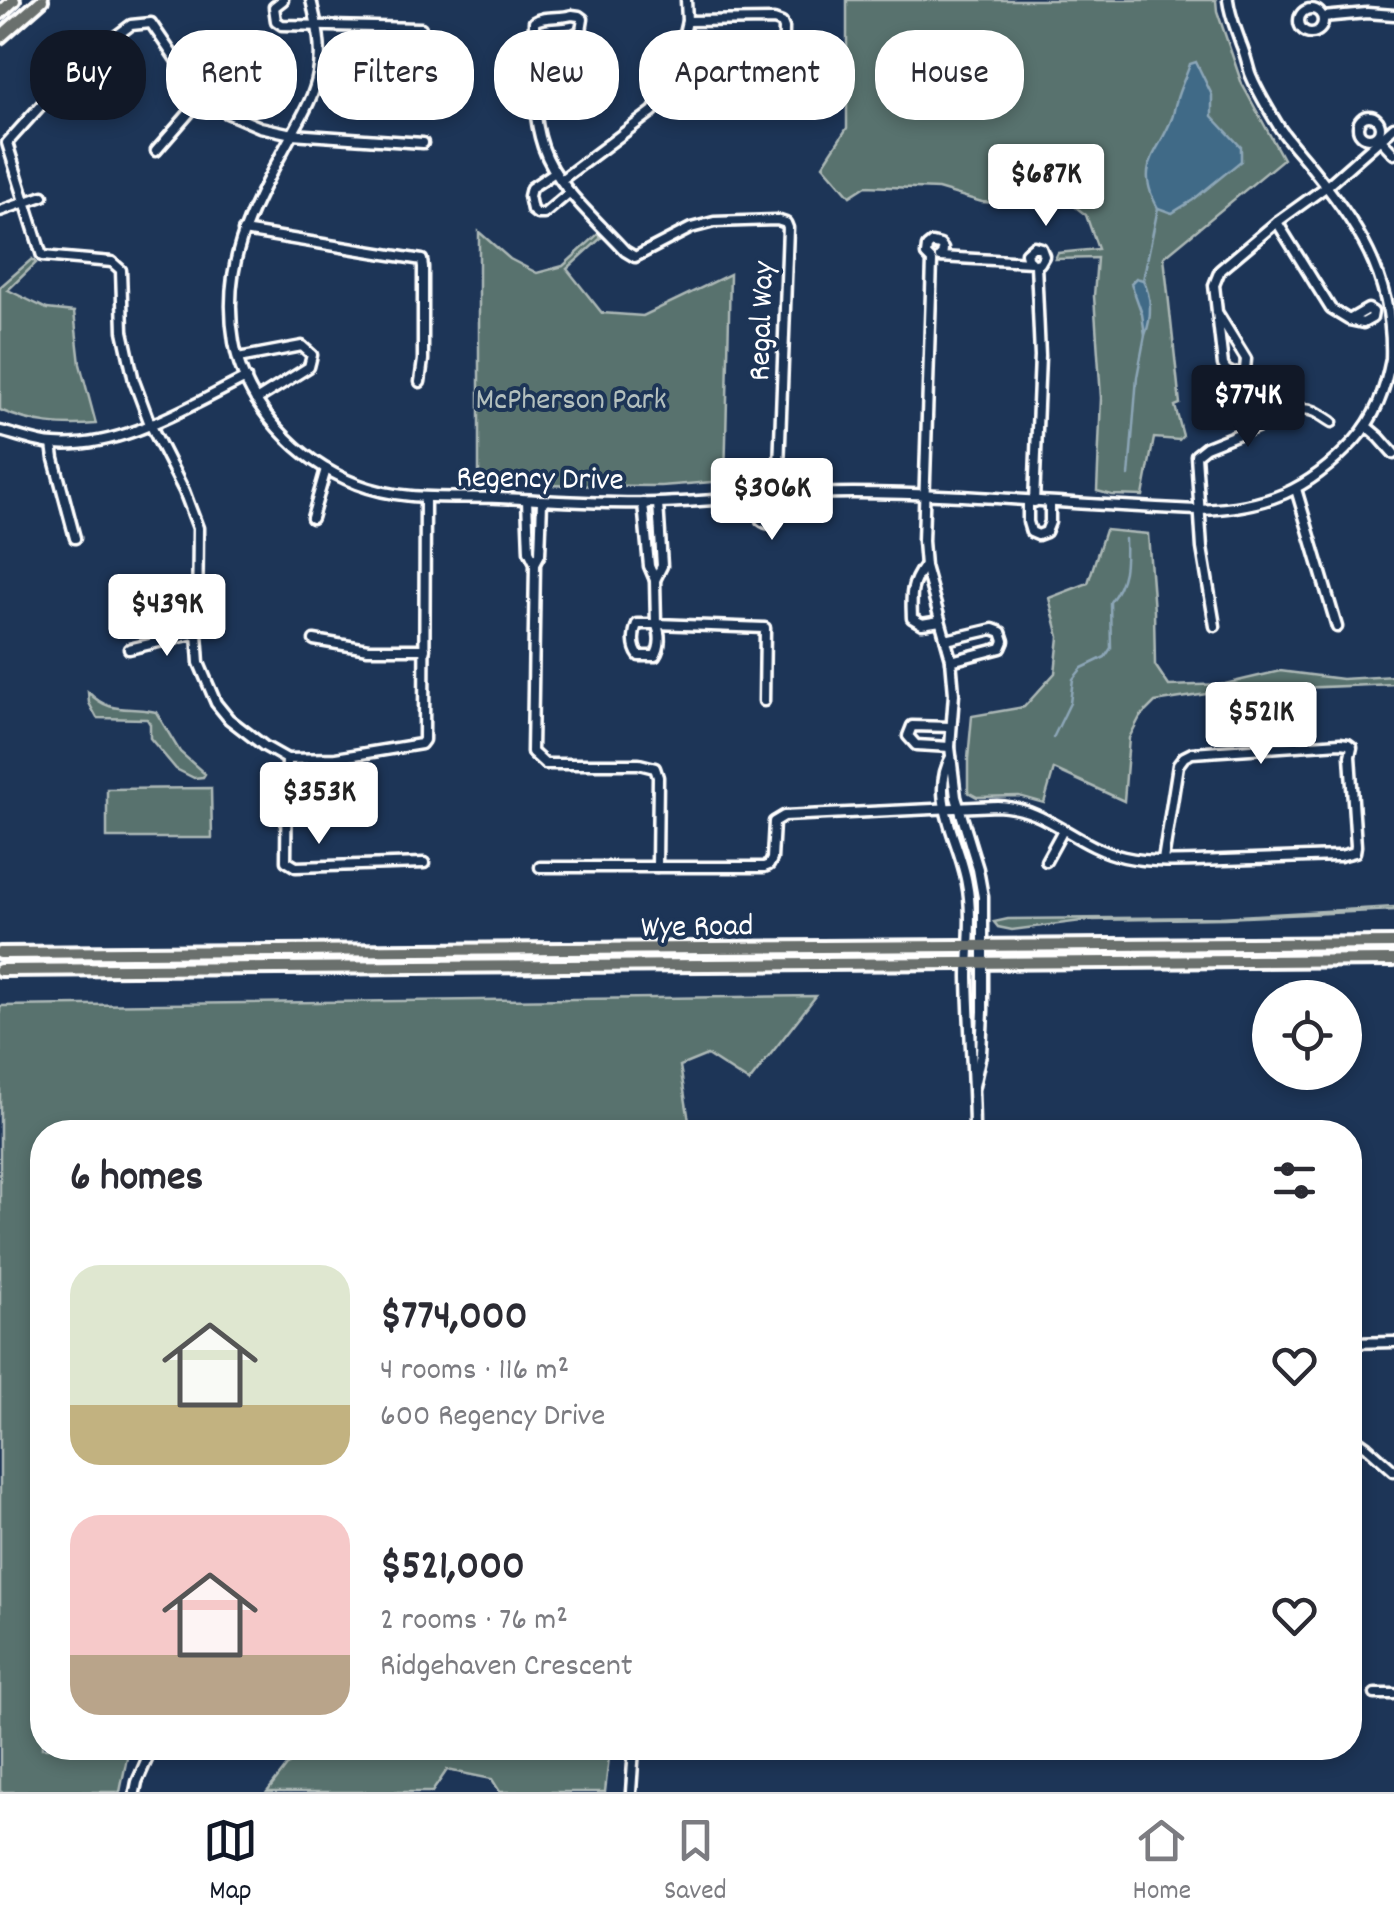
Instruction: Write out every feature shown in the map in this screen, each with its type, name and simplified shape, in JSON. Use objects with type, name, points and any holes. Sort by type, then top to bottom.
[{"type":"main road","points":[[0,13],[14,0]]},
{"type":"main road","points":[[0,37],[42,0]]},
{"type":"main road","name":"Wye Road","points":[[0,953],[1394,944]]},
{"type":"main road","name":"Wye Road","points":[[0,970],[1394,960]]},
{"type":"street","points":[[283,0],[274,6],[276,21],[282,25],[421,28]]},
{"type":"street","name":"Regency Drive","points":[[310,0],[318,26],[318,75],[304,115],[243,231],[232,282],[231,310],[238,358],[256,400],[280,432],[326,469],[386,494],[425,498],[658,503],[854,493],[1199,510],[1237,508],[1296,489],[1341,455],[1366,426],[1382,399],[1394,331],[1383,269],[1368,239],[1281,130],[1251,75],[1228,0]]},
{"type":"street","points":[[570,192],[544,214],[532,210],[532,188],[558,176],[653,111],[674,77],[687,21],[686,0]]},
{"type":"street","points":[[572,15],[583,19],[581,30],[572,35],[534,38],[534,22],[538,18],[562,19],[572,15]]},
{"type":"street","points":[[1323,16],[1394,15]]},
{"type":"street","points":[[687,21],[774,20],[782,23],[784,30]]},
{"type":"street","points":[[166,45],[151,23],[131,25],[77,65],[7,143],[42,256],[112,262],[121,270],[123,331],[134,381],[198,528],[200,663],[216,703],[229,719],[264,746],[287,759],[336,758],[421,744],[425,736],[425,498]]},
{"type":"street","points":[[156,151],[183,120]]},
{"type":"street","points":[[244,120],[292,134],[423,143]]},
{"type":"street","name":"Regal Way","points":[[537,120],[544,150],[558,176],[635,257],[690,228],[714,222],[786,223],[778,494]]},
{"type":"street","points":[[1218,312],[1246,359],[1245,370],[1235,374],[1223,365],[1214,285],[1220,270],[1327,186],[1394,127]]},
{"type":"street","points":[[1379,137],[1394,154]]},
{"type":"street","points":[[0,210],[42,196]]},
{"type":"street","points":[[1277,222],[1331,309],[1348,320]]},
{"type":"street","points":[[243,231],[422,260],[420,382]]},
{"type":"street","points":[[942,257],[940,246],[930,244],[925,252],[932,261],[922,541],[924,566],[952,660],[950,752],[958,808],[981,882],[984,964],[980,1054],[974,1086]]},
{"type":"street","points":[[932,261],[942,257],[1032,262],[1040,356],[1028,522],[1031,532],[1046,532],[1050,503]]},
{"type":"street","points":[[238,358],[302,346],[312,356],[309,366],[256,400]]},
{"type":"street","points":[[0,431],[52,444],[100,442],[150,424],[246,378]]},
{"type":"street","points":[[1216,626],[1202,548],[1196,455],[1307,408],[1332,422]]},
{"type":"street","points":[[1366,426],[1394,454]]},
{"type":"street","points":[[52,444],[75,538]]},
{"type":"street","points":[[312,518],[326,469]]},
{"type":"street","points":[[1296,489],[1337,626]]},
{"type":"street","points":[[758,496],[761,520],[772,524],[778,518],[778,494]]},
{"type":"street","points":[[526,500],[530,551],[535,563],[532,752],[544,764],[639,764],[656,768],[657,867]]},
{"type":"street","points":[[535,563],[540,554],[542,502]]},
{"type":"street","points":[[643,503],[649,566],[656,580]]},
{"type":"street","points":[[658,503],[662,566],[656,580],[656,624],[660,630],[659,651],[656,656],[638,656],[634,650],[634,630],[638,624],[656,624],[765,628],[764,701]]},
{"type":"street","points":[[924,566],[914,580],[912,618],[922,624],[940,622]]},
{"type":"street","points":[[946,640],[993,628],[1001,632],[1004,641],[1000,648],[952,660]]},
{"type":"street","points":[[129,649],[197,633]]},
{"type":"street","points":[[314,640],[368,649],[425,648]]},
{"type":"street","points":[[950,752],[916,745],[908,736],[912,726],[951,727]]},
{"type":"street","points":[[540,867],[764,867],[772,860],[774,822],[784,816],[997,806],[1038,814],[1087,844],[1120,856],[1182,862],[1340,856],[1355,852],[1352,748],[1340,743],[1192,753],[1184,757],[1178,765],[1162,860]]},
{"type":"street","points":[[950,752],[944,780],[946,808],[968,886],[974,1120]]},
{"type":"street","points":[[287,759],[286,861],[296,867],[424,862]]},
{"type":"street","points":[[1046,861],[1063,830]]},
{"type":"street","points":[[1362,1343],[1394,1342]]},
{"type":"street","points":[[1362,1446],[1394,1472]]},
{"type":"street","points":[[1375,1694],[1394,1694]]},
{"type":"street","points":[[135,1792],[146,1760]]},
{"type":"street","points":[[631,1792],[633,1760]]},
{"type":"green space","points":[[847,0],[1216,0],[1242,84],[1283,159],[1164,257],[1180,404],[1175,406],[1183,436],[1179,440],[1154,438],[1143,496],[1097,491],[1101,398],[1094,296],[1097,258],[1055,259],[1058,253],[1098,249],[1086,215],[1064,198],[1044,193],[999,203],[938,189],[866,186],[850,196],[823,165],[847,128],[847,120],[855,120],[855,30],[847,30]]},
{"type":"green space","name":"McPherson Park","points":[[479,232],[510,259],[537,273],[563,266],[598,234],[601,238],[567,269],[602,313],[643,316],[730,274],[725,481],[661,486],[479,485]]},
{"type":"green space","points":[[32,259],[36,263],[8,290],[47,309],[74,312],[80,364],[96,424],[47,423],[0,410],[0,287]]},
{"type":"green space","points":[[1105,530],[1148,534],[1155,665],[1169,686],[1225,684],[1280,671],[1342,679],[1394,676],[1394,684],[1226,691],[1155,702],[1140,717],[1129,738],[1124,801],[1054,769],[1044,803],[1019,796],[977,797],[968,792],[972,716],[1024,707],[1055,673],[1059,637],[1049,598],[1088,583]]},
{"type":"green space","points":[[88,692],[112,707],[156,712],[180,752],[205,774],[203,777],[194,778],[176,769],[150,738],[147,719],[97,718]]},
{"type":"green space","points":[[211,788],[212,838],[107,838],[107,789]]},
{"type":"green space","points":[[1394,907],[1224,918],[1089,920],[1012,930],[994,922],[1220,917]]},
{"type":"green space","points":[[816,996],[749,1082],[707,1055],[680,1066],[689,1120],[30,1120],[30,1760],[127,1760],[120,1792],[0,1792],[0,1006]]},
{"type":"green space","points":[[292,1760],[609,1760],[605,1792],[500,1792],[492,1779],[447,1770],[432,1792],[267,1792]]},
{"type":"water","points":[[1196,62],[1212,95],[1212,116],[1241,147],[1241,161],[1172,213],[1158,208],[1151,194],[1148,171],[1190,64]]},
{"type":"water","points":[[1136,278],[1143,280],[1149,300],[1145,335],[1131,283]]},
{"type":"waterway","points":[[1143,280],[1158,208]]},
{"type":"waterway","points":[[1129,476],[1137,377],[1145,335]]},
{"type":"waterway","points":[[1053,738],[1070,703],[1073,679],[1082,668],[1105,657],[1111,648],[1110,602],[1124,572],[1125,539]]}]
